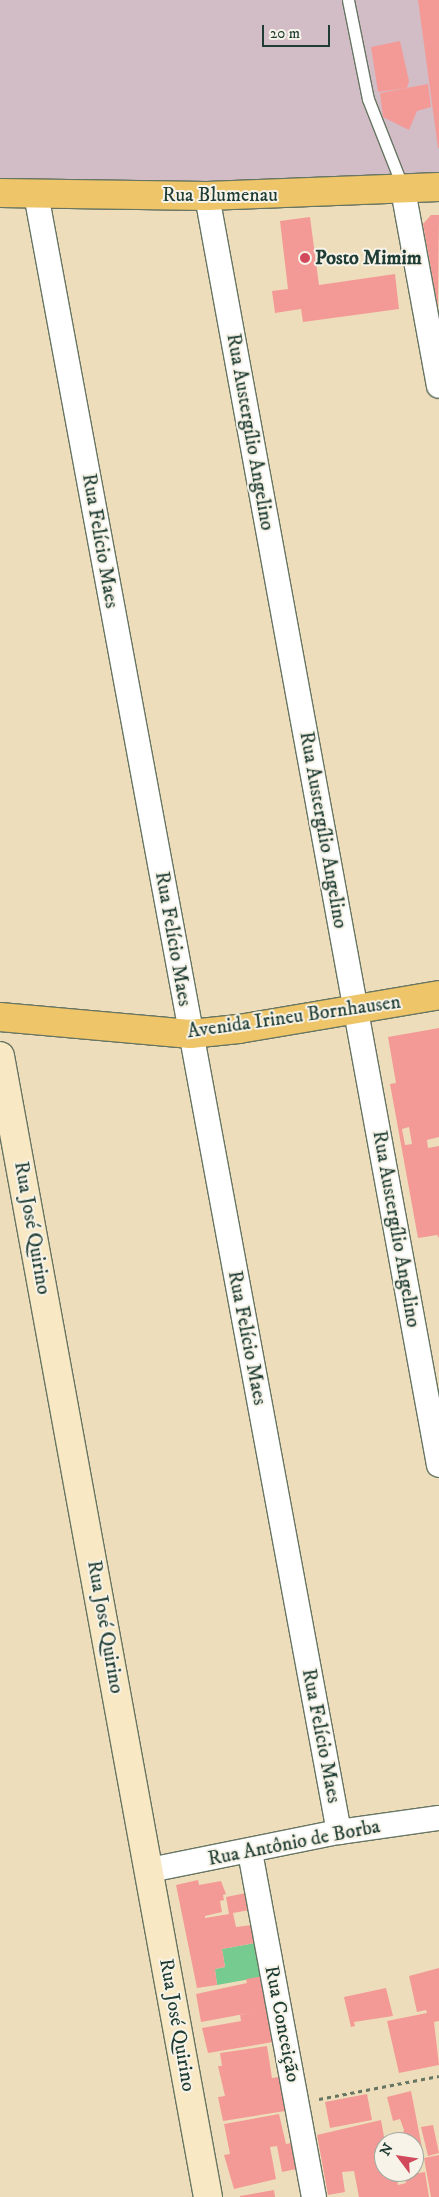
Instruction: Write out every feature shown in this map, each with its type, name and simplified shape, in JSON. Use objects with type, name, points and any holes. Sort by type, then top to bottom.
[{"type":"main road","name":"Rua Blumenau","points":[[0,193],[207,196],[403,190],[439,187]]},
{"type":"main road","name":"Avenida Irineu Bornhausen","points":[[0,1017],[190,1034],[439,995]]},
{"type":"main road","name":"Rua José Quirino","points":[[0,1056],[150,1870],[206,2197]]},
{"type":"street","points":[[403,190],[439,386]]},
{"type":"street","name":"Rua Felício Maes","points":[[36,194],[339,1832]]},
{"type":"street","name":"Rua Austergílio Angelino","points":[[207,196],[439,1465]]},
{"type":"street","name":"Rua Antônio de Borba","points":[[150,1870],[250,1852],[339,1832],[439,1818]]},
{"type":"street","name":"Rua Conceição","points":[[250,1852],[314,2197]]},
{"type":"lane","points":[[348,0],[368,99],[403,190]]},
{"type":"path","points":[[297,2104],[439,2076]]},
{"type":"shaded area","points":[[0,0],[439,0],[439,178],[339,186],[0,183]]},
{"type":"green space","points":[[255,1943],[261,1977],[217,1985],[215,1969],[225,1967],[222,1949]]},
{"type":"building","points":[[418,0],[439,0],[439,148],[438,148]]},
{"type":"building","points":[[400,41],[409,81],[407,88],[378,92],[371,47]]},
{"type":"building","points":[[428,84],[431,107],[417,111],[409,130],[383,117],[380,93]]},
{"type":"building","points":[[431,215],[439,215],[438,308],[423,224]]},
{"type":"building","points":[[310,217],[319,285],[395,274],[399,309],[303,322],[301,309],[275,313],[272,291],[288,289],[280,221]]},
{"type":"building","points":[[439,1028],[439,1137],[427,1140],[428,1148],[439,1146],[439,1238],[437,1235],[418,1238],[390,1084],[396,1083],[388,1037]],"holes":[[[409,1127],[412,1144],[405,1145],[402,1129]]]},
{"type":"building","points":[[198,1880],[199,1885],[221,1881],[226,1894],[223,1895],[224,1900],[220,1901],[222,1912],[205,1916],[205,1918],[229,1914],[226,1897],[246,1893],[249,1910],[233,1913],[236,1927],[252,1925],[255,1943],[222,1949],[225,1967],[215,1969],[217,1985],[197,1988],[176,1885]]},
{"type":"building","points":[[439,1968],[439,2021],[434,2022],[439,2065],[399,2073],[387,2021],[427,2013],[426,2010],[417,2012],[409,1976]]},
{"type":"building","points":[[264,1976],[263,1987],[273,2042],[208,2053],[202,2028],[241,2021],[240,2015],[255,2012],[201,2022],[196,1994],[247,1983],[246,1979]]},
{"type":"building","points":[[386,1988],[393,2016],[354,2022],[355,2026],[351,2027],[344,1997]]},
{"type":"building","points":[[267,2046],[272,2078],[279,2077],[285,2111],[223,2121],[218,2097],[225,2096],[218,2066],[222,2066],[220,2053]]},
{"type":"building","points":[[411,2091],[419,2132],[404,2132],[400,2119],[393,2121],[387,2097]]},
{"type":"building","points":[[367,2094],[372,2120],[330,2128],[325,2102]]},
{"type":"building","points":[[279,2114],[286,2144],[291,2143],[296,2169],[282,2172],[277,2146],[270,2147],[276,2179],[234,2189],[224,2155],[230,2154],[224,2124]]},
{"type":"building","points":[[381,2120],[383,2132],[374,2132],[374,2182],[398,2182],[398,2185],[406,2182],[424,2182],[425,2172],[429,2197],[359,2197],[354,2171],[342,2172],[345,2192],[328,2195],[317,2135]]},
{"type":"building","points":[[433,2125],[439,2153],[428,2156],[424,2132],[422,2132],[421,2127]]},
{"type":"building","points":[[439,2155],[439,2197],[431,2197],[424,2158]]},
{"type":"building","points":[[274,2190],[275,2197],[240,2197],[240,2196]]},
{"type":"place","name":"Posto Mimim","points":[[305,258]]}]
